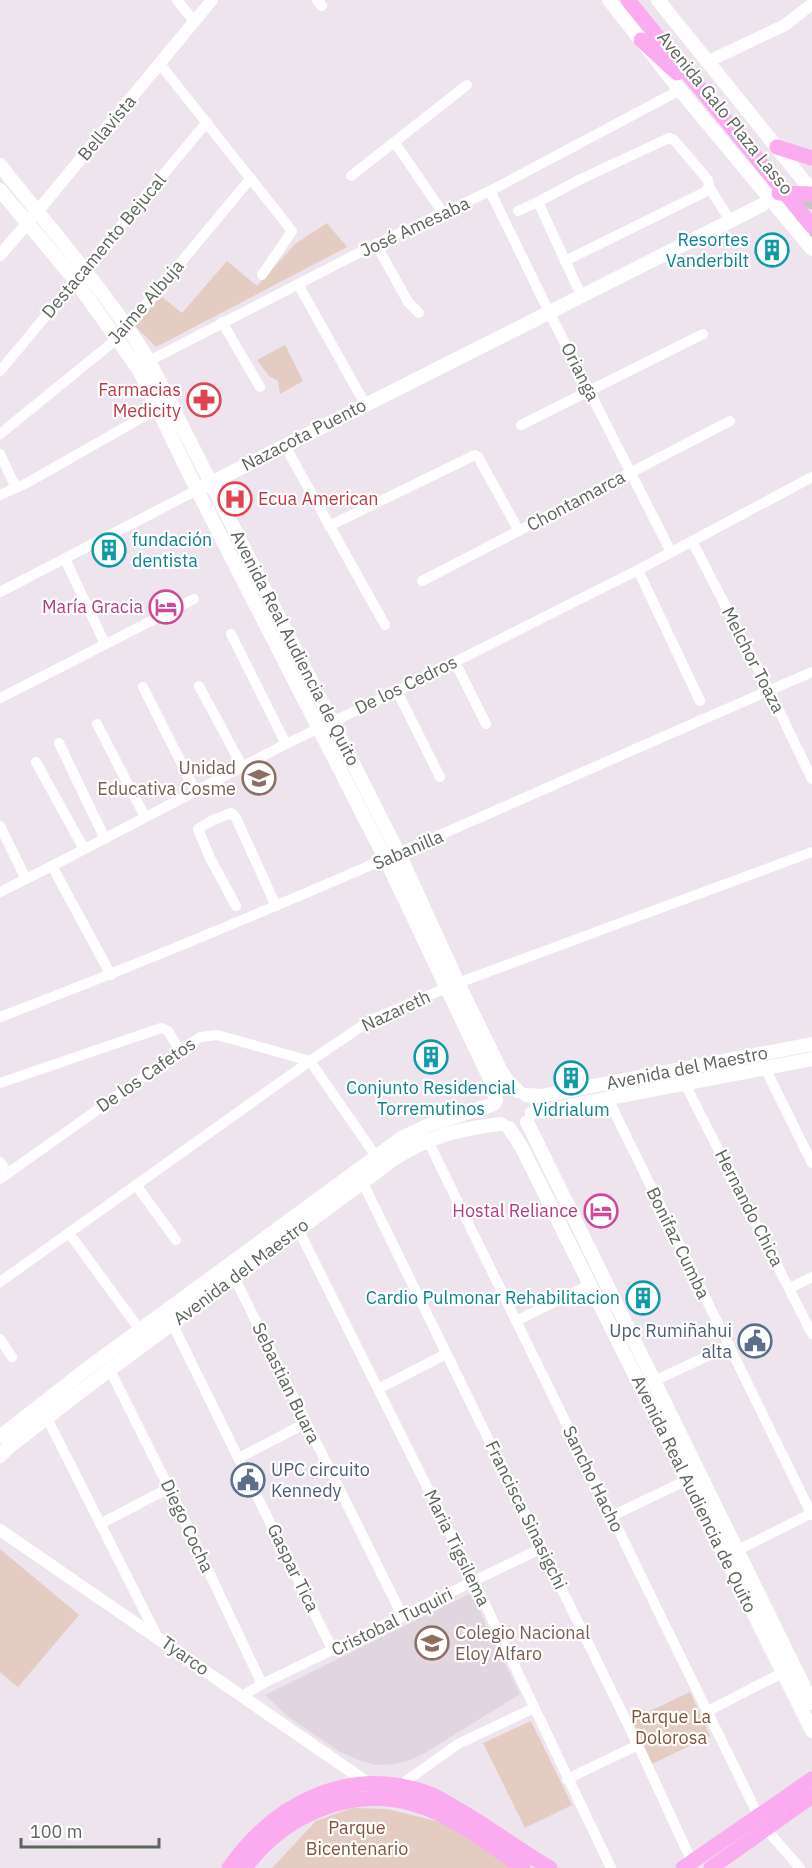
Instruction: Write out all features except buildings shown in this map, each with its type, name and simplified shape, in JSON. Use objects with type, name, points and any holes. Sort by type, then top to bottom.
[{"type":"main road","name":"Avenida Galo Plaza Lasso","points":[[609,0],[759,187],[812,249]]},
{"type":"main road","name":"Avenida Galo Plaza Lasso","points":[[628,0],[812,226]]},
{"type":"main road","name":"Avenida Galo Plaza Lasso","points":[[640,0],[721,104],[812,212]]},
{"type":"main road","name":"Avenida Galo Plaza Lasso","points":[[658,0],[812,192]]},
{"type":"main road","points":[[641,40],[675,71],[766,186],[781,194],[812,192]]},
{"type":"main road","points":[[777,147],[812,158]]},
{"type":"main road","name":"Avenida Real Audiencia de Quito","points":[[0,165],[84,269],[127,326],[149,361],[333,721],[392,857],[453,986],[490,1079],[495,1102]]},
{"type":"main road","points":[[609,280],[624,266],[751,201],[759,187]]},
{"type":"main road","name":"Avenida Real Audiencia de Quito","points":[[0,190],[75,280],[139,370],[318,728],[392,857]]},
{"type":"main road","name":"Nazacota Puento","points":[[197,490],[609,280],[762,205]]},
{"type":"main road","name":"Nazacota Puento","points":[[609,280],[629,277],[769,210],[780,212]]},
{"type":"main road","name":"Avenida Real Audiencia de Quito","points":[[453,986],[504,1076],[522,1093]]},
{"type":"main road","name":"Avenida del Maestro","points":[[530,1117],[684,1082],[720,1069],[812,1044]]},
{"type":"main road","name":"Avenida del Maestro","points":[[522,1093],[541,1095],[720,1069],[765,1068],[812,1059]]},
{"type":"main road","points":[[505,1091],[522,1093],[532,1106],[530,1117],[516,1128],[505,1126],[495,1117],[495,1102],[505,1091]]},
{"type":"main road","name":"Avenida del Maestro","points":[[0,1437],[10,1427],[88,1377],[110,1370],[172,1323],[187,1304],[379,1161],[403,1137],[429,1125],[495,1102]]},
{"type":"main road","name":"Avenida Real Audiencia de Quito","points":[[530,1117],[582,1233],[812,1703]]},
{"type":"main road","name":"Avenida Real Audiencia de Quito","points":[[505,1126],[520,1146],[591,1284],[812,1731]]},
{"type":"main road","name":"Avenida del Maestro","points":[[379,1161],[453,1132],[505,1126]]},
{"type":"main road","name":"Avenida del Maestro","points":[[0,1456],[47,1418],[140,1330],[234,1277],[276,1238],[298,1229],[360,1176]]},
{"type":"main road","points":[[568,1240],[582,1233]]},
{"type":"main road","points":[[806,1792],[807,1776],[812,1763]]},
{"type":"main road","points":[[687,1865],[728,1847],[806,1792],[812,1779]]},
{"type":"main road","points":[[229,1868],[250,1839],[277,1816],[314,1796],[368,1782],[399,1786],[431,1794],[483,1832],[523,1868]]},
{"type":"main road","points":[[244,1868],[263,1846],[286,1826],[313,1811],[355,1800],[387,1799],[415,1804],[483,1832],[550,1868]]},
{"type":"main road","points":[[711,1868],[728,1847]]},
{"type":"street","points":[[177,0],[194,21]]},
{"type":"street","name":"Bellavista","points":[[0,255],[212,0]]},
{"type":"street","points":[[707,62],[785,25],[812,4]]},
{"type":"street","points":[[160,64],[292,231],[262,274]]},
{"type":"street","points":[[351,176],[467,85]]},
{"type":"street","name":"José Amesaba","points":[[149,361],[376,244],[490,191],[680,90]]},
{"type":"street","name":"Destacamento Bejucal","points":[[0,371],[207,122]]},
{"type":"street","points":[[518,211],[581,178],[669,138],[708,180],[709,187],[726,214]]},
{"type":"street","points":[[395,143],[442,213]]},
{"type":"street","name":"Jaime Albuja","points":[[0,435],[118,338],[251,178]]},
{"type":"street","points":[[565,261],[705,192],[709,187]]},
{"type":"street","name":"Orianga","points":[[490,191],[671,552]]},
{"type":"street","points":[[538,202],[581,295]]},
{"type":"street","points":[[376,244],[408,302],[419,313]]},
{"type":"street","points":[[298,284],[365,404]]},
{"type":"street","points":[[222,322],[260,387]]},
{"type":"street","points":[[521,425],[703,334]]},
{"type":"street","points":[[0,495],[157,409]]},
{"type":"street","name":"Chontamarca","points":[[423,581],[730,421]]},
{"type":"street","points":[[285,446],[385,626]]},
{"type":"street","points":[[0,454],[16,488]]},
{"type":"street","points":[[329,526],[476,456],[519,531]]},
{"type":"street","name":"De los Cedros","points":[[0,892],[242,766],[638,570],[812,477]]},
{"type":"street","name":"Nazacota Puento","points":[[2,587],[65,559],[197,490]]},
{"type":"street","name":"Melchor Toaza","points":[[692,541],[812,779]]},
{"type":"street","points":[[65,559],[105,644]]},
{"type":"street","points":[[638,570],[700,701]]},
{"type":"street","points":[[0,698],[194,598]]},
{"type":"street","points":[[231,634],[286,744]]},
{"type":"street","points":[[455,662],[486,724]]},
{"type":"street","name":"Sabanilla","points":[[0,1017],[111,975],[392,857],[812,672]]},
{"type":"street","points":[[199,686],[242,766]]},
{"type":"street","points":[[143,687],[195,790]]},
{"type":"street","points":[[397,691],[440,777]]},
{"type":"street","points":[[97,724],[145,817]]},
{"type":"street","points":[[59,743],[105,839]]},
{"type":"street","points":[[36,762],[84,849]]},
{"type":"street","points":[[236,906],[210,858],[198,829],[231,813],[236,818],[276,906]]},
{"type":"street","points":[[0,826],[26,879]]},
{"type":"street","name":"Nazareth","points":[[0,1282],[371,1020],[453,986],[812,852]]},
{"type":"street","points":[[52,866],[111,975]]},
{"type":"street","points":[[0,1083],[161,1028],[168,1031],[180,1051]]},
{"type":"street","name":"De los Cafetos","points":[[4,1176],[200,1037],[217,1035],[310,1061]]},
{"type":"street","points":[[310,1061],[379,1161]]},
{"type":"street","points":[[765,1068],[812,1163]]},
{"type":"street","name":"Hernando Chica","points":[[684,1082],[812,1334]]},
{"type":"street","name":"Bonifaz Cumba","points":[[608,1099],[812,1514]]},
{"type":"street","name":"Sancho Hacho","points":[[428,1141],[762,1823],[800,1868]]},
{"type":"street","points":[[0,1162],[4,1176]]},
{"type":"street","name":"Francisca Sinasigchi","points":[[360,1176],[638,1745],[687,1865]]},
{"type":"street","points":[[136,1185],[176,1240]]},
{"type":"street","name":"Maria Tigsilema","points":[[298,1229],[474,1581],[611,1868]]},
{"type":"street","points":[[69,1233],[140,1330]]},
{"type":"street","name":"Sebastian Buara","points":[[234,1277],[402,1617]]},
{"type":"street","points":[[790,1288],[812,1277]]},
{"type":"street","points":[[516,1321],[591,1284]]},
{"type":"street","name":"Gaspar Tica","points":[[172,1323],[333,1651]]},
{"type":"street","points":[[0,1339],[12,1357]]},
{"type":"street","points":[[654,1381],[729,1346]]},
{"type":"street","points":[[378,1389],[446,1354]]},
{"type":"street","name":"Diego Cocha","points":[[110,1370],[262,1684]]},
{"type":"street","points":[[47,1418],[157,1636]]},
{"type":"street","points":[[239,1458],[306,1423]]},
{"type":"street","points":[[612,1516],[687,1480]]},
{"type":"street","points":[[100,1524],[169,1488]]},
{"type":"street","points":[[736,1551],[812,1514]]},
{"type":"street","name":"Tyarco","points":[[0,1530],[368,1782]]},
{"type":"street","name":"Cristobal Tuquiri","points":[[242,1696],[262,1684],[542,1548]]},
{"type":"street","points":[[708,1711],[782,1673]]},
{"type":"street","points":[[399,1786],[458,1744],[534,1708]]},
{"type":"street","points":[[567,1779],[638,1745]]},
{"type":"shaded area","name":"Colegio Nacional Eloy Alfaro","points":[[471,1593],[520,1694],[425,1753],[395,1764],[375,1765],[359,1760],[340,1752],[287,1716],[265,1695]]},
{"type":"green space","points":[[327,223],[347,247],[156,347],[135,326],[161,296],[182,313],[227,261],[257,286],[295,244]]},
{"type":"green space","points":[[285,345],[303,381],[280,394],[278,381],[269,376],[257,360]]},
{"type":"green space","points":[[0,1549],[79,1615],[18,1687],[0,1672]]},
{"type":"green space","name":"Parque La Dolorosa","points":[[690,1692],[710,1736],[652,1764],[631,1720]]},
{"type":"green space","points":[[531,1721],[572,1805],[525,1828],[483,1743]]},
{"type":"green space","name":"Parque Bicentenario","points":[[352,1808],[387,1809],[452,1825],[517,1868],[272,1868],[316,1821]]},
{"type":"tunnel","points":[[812,195],[805,206],[803,216],[812,237]]},
{"type":"place","name":"Resortes Vanderbilt","points":[[772,250]]},
{"type":"place","name":"Farmacias Medicity","points":[[204,400]]},
{"type":"place","name":"Ecua American","points":[[235,499]]},
{"type":"place","name":"fundación dentista","points":[[109,550]]},
{"type":"place","name":"María Gracia","points":[[166,607]]},
{"type":"place","name":"Unidad Educativa Cosme","points":[[259,778]]},
{"type":"place","name":"Conjunto Residencial Torremutinos","points":[[431,1057]]},
{"type":"place","name":"Vidrialum","points":[[571,1078]]},
{"type":"place","name":"Hostal Reliance","points":[[601,1211]]},
{"type":"place","name":"Cardio Pulmonar Rehabilitacion","points":[[643,1298]]},
{"type":"place","name":"Upc Rumiñahui alta","points":[[755,1341]]},
{"type":"place","name":"UPC circuito Kennedy","points":[[248,1480]]},
{"type":"place","name":"Colegio Nacional Eloy Alfaro","points":[[432,1643]]}]
